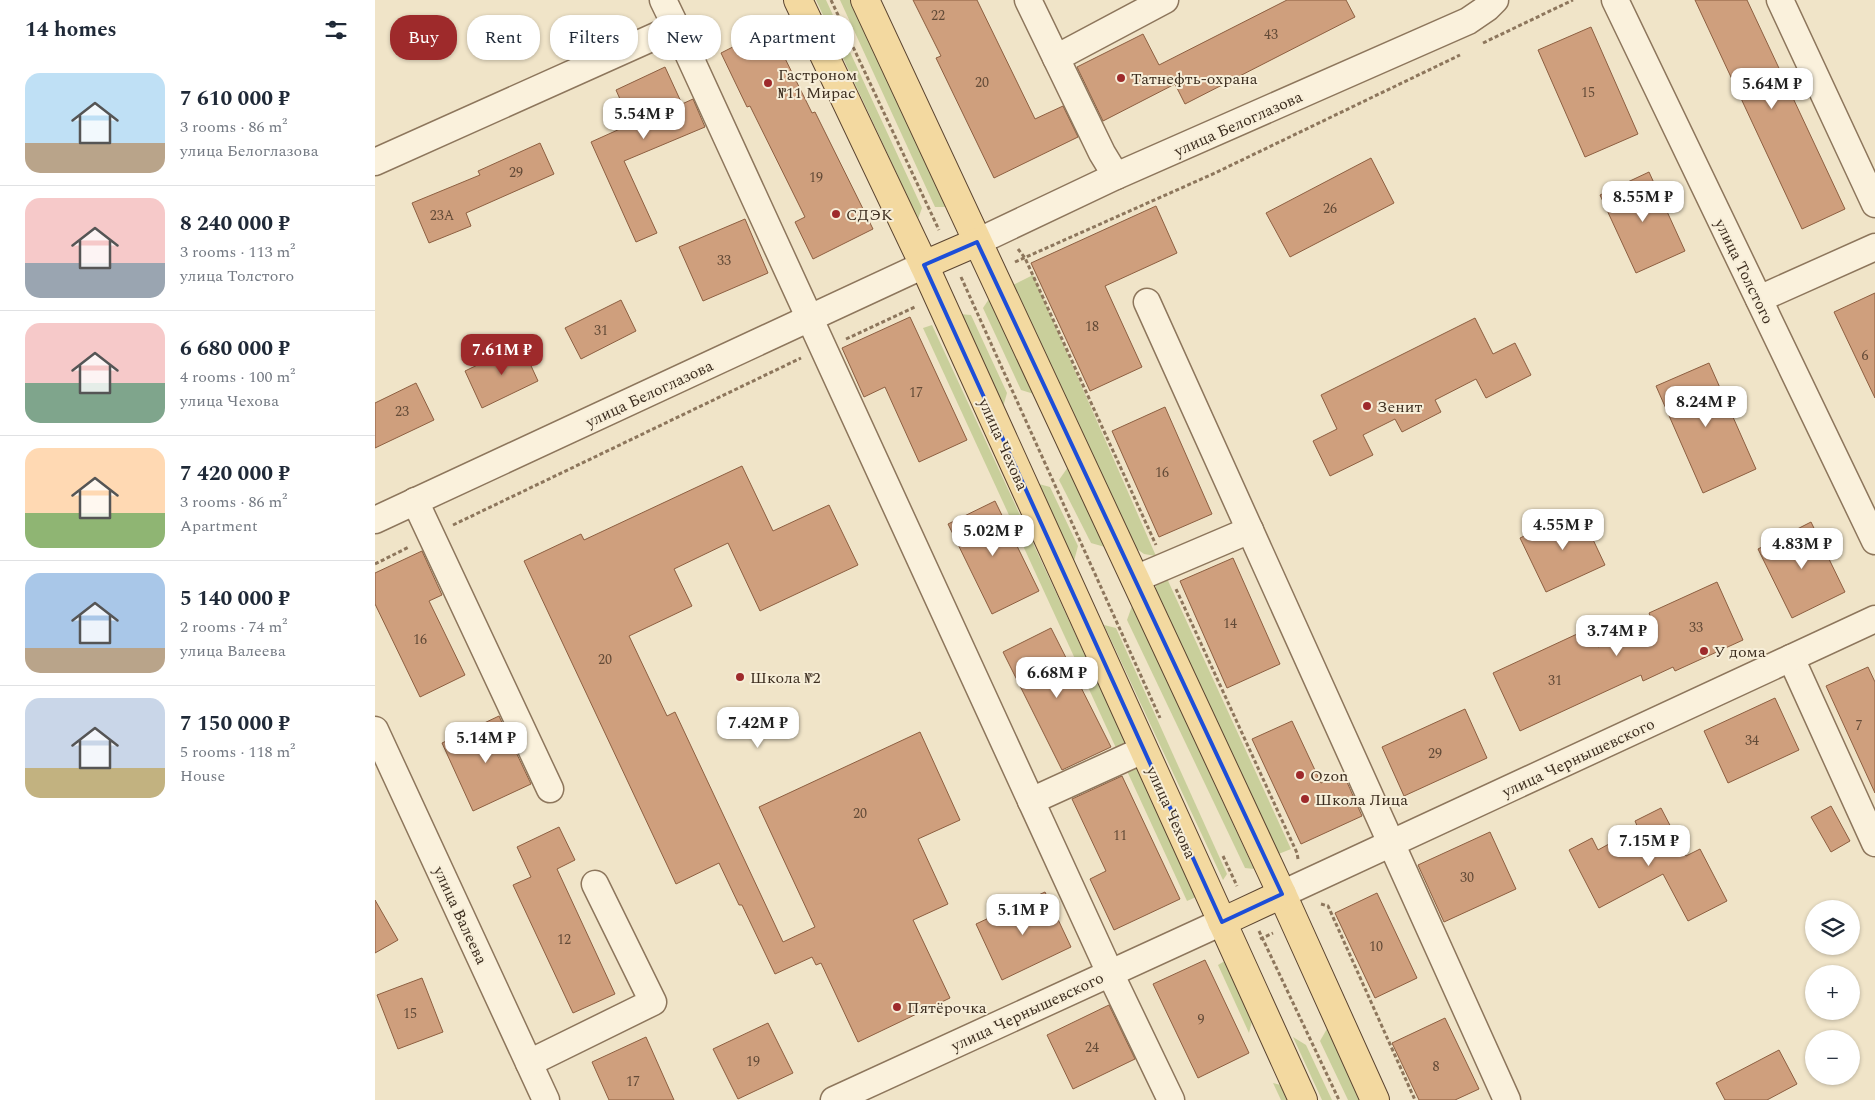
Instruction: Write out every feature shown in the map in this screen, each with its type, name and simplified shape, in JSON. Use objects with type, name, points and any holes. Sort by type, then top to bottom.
[{"type":"main road","name":"улица Чехова","points":[[798,0],[923,265],[1303,1100]]},
{"type":"main road","points":[[865,0],[1282,894],[1375,1100]]},
{"type":"main road","points":[[923,265],[977,242]]},
{"type":"main road","points":[[1222,922],[1282,894]]},
{"type":"street","points":[[663,0],[670,15]]},
{"type":"street","points":[[1028,0],[1102,153],[1116,176]]},
{"type":"street","points":[[1056,58],[1165,0]]},
{"type":"street","name":"улица Белоглазова","points":[[977,242],[1116,176],[1468,21],[1495,0]]},
{"type":"street","name":"улица Толстого","points":[[1615,0],[1875,541]]},
{"type":"street","points":[[1779,0],[1875,204]]},
{"type":"street","points":[[375,162],[648,40]]},
{"type":"street","points":[[691,60],[1110,973],[1171,1100]]},
{"type":"street","points":[[1759,299],[1875,247]]},
{"type":"street","name":"улица Белоглазова","points":[[375,520],[923,265]]},
{"type":"street","points":[[1147,302],[1507,1100]]},
{"type":"street","points":[[415,501],[549,789]]},
{"type":"street","points":[[1135,579],[1250,530]]},
{"type":"street","name":"улица Чернышевского","points":[[1282,894],[1875,619]]},
{"type":"street","points":[[1791,658],[1875,843]]},
{"type":"street","name":"улица Валеева","points":[[375,730],[546,1100]]},
{"type":"street","points":[[1031,801],[1143,750]]},
{"type":"street","points":[[529,1063],[653,1002],[595,884]]},
{"type":"street","name":"улица Чернышевского","points":[[834,1100],[1222,922]]},
{"type":"path","points":[[831,0],[940,233]]},
{"type":"path","points":[[1475,48],[1573,0]]},
{"type":"path","points":[[1011,264],[1215,173],[1465,52]]},
{"type":"path","points":[[957,270],[1164,726]]},
{"type":"path","points":[[957,289],[972,282]]},
{"type":"path","points":[[375,564],[825,348],[923,304]]},
{"type":"path","points":[[1221,852],[1239,889]]},
{"type":"path","points":[[1319,903],[1328,906],[1415,1100]]},
{"type":"path","points":[[1257,928],[1339,1100]]},
{"type":"path","points":[[1257,944],[1275,932]]},
{"type":"path","points":[[1263,940],[1277,936]]},
{"type":"highlighted area","points":[[977,242],[1282,894],[1222,922],[924,265]]},
{"type":"green space","points":[[816,0],[826,0],[833,15],[823,15]]},
{"type":"green space","points":[[840,0],[852,0],[947,207],[935,207],[854,31],[854,15],[847,15]]},
{"type":"green space","points":[[844,60],[854,60],[922,208],[918,219]]},
{"type":"green space","points":[[1033,275],[1156,556],[1144,554],[1133,546],[1013,285]]},
{"type":"green space","points":[[989,299],[1034,394],[1021,390],[983,308]]},
{"type":"green space","points":[[959,314],[971,315],[1007,393],[1003,407]]},
{"type":"green space","points":[[932,325],[1127,746],[1116,748],[923,328]]},
{"type":"green space","points":[[1068,467],[1105,547],[1091,543],[1059,480]]},
{"type":"green space","points":[[1039,484],[1050,487],[1078,546],[1074,561]]},
{"type":"green space","points":[[1164,572],[1291,849],[1276,855],[1154,592]]},
{"type":"green space","points":[[1132,606],[1254,869],[1245,868],[1127,620]]},
{"type":"green space","points":[[1104,625],[1116,628],[1227,874],[1223,880]]},
{"type":"green space","points":[[1136,767],[1196,897],[1187,901],[1127,771]]},
{"type":"green space","points":[[1228,959],[1254,1014],[1249,1033],[1218,965]]},
{"type":"green space","points":[[1328,1027],[1361,1100],[1348,1100],[1320,1041]]},
{"type":"green space","points":[[1293,1037],[1306,1045],[1332,1100],[1322,1100]]},
{"type":"green space","points":[[1273,1083],[1288,1087],[1295,1100],[1281,1100]]},
{"type":"building","points":[[913,0],[977,0],[1035,119],[1063,106],[1078,137],[994,178],[936,58],[941,56]]},
{"type":"building","points":[[1287,0],[1346,0],[1355,17],[1185,104],[1175,84],[1103,121],[1077,67],[1143,34],[1159,65]]},
{"type":"building","points":[[1695,0],[1747,0],[1845,209],[1802,229]]},
{"type":"building","points":[[1591,27],[1638,134],[1585,157],[1538,50]]},
{"type":"building","points":[[731,48],[731,60],[786,60],[812,113],[815,112],[873,229],[813,259],[795,222],[805,217],[750,106],[747,107],[721,53]]},
{"type":"building","points":[[665,67],[682,104],[693,99],[705,127],[624,161],[657,233],[636,242],[591,142],[631,124],[616,90]]},
{"type":"building","points":[[540,143],[554,174],[466,213],[471,226],[429,243],[412,203],[480,175],[478,171]]},
{"type":"building","points":[[1371,158],[1394,203],[1290,257],[1266,213]]},
{"type":"building","points":[[1649,172],[1685,251],[1636,273],[1600,195]]},
{"type":"building","points":[[1156,206],[1177,253],[1105,286],[1142,367],[1090,391],[1031,263]]},
{"type":"building","points":[[745,219],[768,273],[703,301],[679,247]]},
{"type":"building","points":[[1875,293],[1875,398],[1834,312]]},
{"type":"building","points":[[621,300],[636,331],[581,359],[565,328]]},
{"type":"building","points":[[910,317],[967,440],[919,462],[885,387],[864,397],[842,348]]},
{"type":"building","points":[[1475,318],[1493,354],[1515,343],[1531,375],[1486,398],[1476,379],[1435,400],[1441,412],[1402,432],[1395,419],[1363,435],[1373,455],[1330,476],[1313,441],[1337,429],[1321,395]]},
{"type":"building","points":[[521,344],[538,381],[482,408],[465,371]]},
{"type":"building","points":[[1709,363],[1756,469],[1703,493],[1656,386]]},
{"type":"building","points":[[416,383],[434,420],[375,448],[375,403]]},
{"type":"building","points":[[1165,407],[1212,514],[1159,537],[1112,431]]},
{"type":"building","points":[[742,466],[773,531],[829,505],[858,565],[760,611],[728,543],[674,569],[692,606],[629,636],[667,716],[675,712],[783,942],[815,927],[759,807],[920,732],[960,820],[918,839],[948,904],[913,920],[950,998],[858,1042],[821,963],[816,965],[812,957],[775,974],[742,905],[739,905],[719,863],[676,884],[524,561],[581,534],[584,540]]},
{"type":"building","points":[[995,501],[1039,591],[992,614],[948,524]]},
{"type":"building","points":[[1579,510],[1605,565],[1546,592],[1520,538]]},
{"type":"building","points":[[1811,522],[1845,592],[1792,618],[1758,549]]},
{"type":"building","points":[[422,551],[442,595],[429,601],[465,675],[420,697],[375,604],[375,573]]},
{"type":"building","points":[[1233,558],[1280,664],[1227,688],[1180,581]]},
{"type":"building","points":[[1717,582],[1743,640],[1675,671],[1673,667],[1643,681],[1641,675],[1520,731],[1493,673],[1590,628],[1598,647],[1652,621],[1649,613]]},
{"type":"building","points":[[1051,628],[1111,747],[1062,770],[1003,652]]},
{"type":"building","points":[[1868,667],[1875,682],[1875,793],[1826,686]]},
{"type":"building","points":[[1775,698],[1799,750],[1728,783],[1704,731]]},
{"type":"building","points":[[1465,709],[1487,758],[1404,796],[1382,747]]},
{"type":"building","points":[[499,716],[531,784],[473,811],[442,743]]},
{"type":"building","points":[[1292,721],[1321,783],[1343,773],[1362,816],[1301,844],[1252,739]]},
{"type":"building","points":[[1122,776],[1180,899],[1114,930],[1090,879],[1106,871],[1072,799]]},
{"type":"building","points":[[1831,806],[1850,841],[1831,852],[1811,817]]},
{"type":"building","points":[[1661,808],[1686,856],[1700,849],[1727,901],[1688,921],[1663,874],[1599,908],[1569,850],[1592,838],[1598,850],[1638,828],[1635,821]]},
{"type":"building","points":[[559,827],[575,860],[557,869],[615,994],[573,1013],[513,885],[531,877],[517,847]]},
{"type":"building","points":[[1490,832],[1516,889],[1444,922],[1418,865]]},
{"type":"building","points":[[1045,892],[1071,947],[1002,980],[976,924]]},
{"type":"building","points":[[1377,893],[1417,978],[1375,998],[1335,913]]},
{"type":"building","points":[[375,900],[398,940],[375,953]]},
{"type":"building","points":[[1205,960],[1249,1053],[1198,1078],[1153,984]]},
{"type":"building","points":[[422,978],[443,1032],[398,1049],[377,995]]},
{"type":"building","points":[[1109,1005],[1135,1059],[1073,1089],[1047,1035]]},
{"type":"building","points":[[1445,1018],[1479,1089],[1455,1100],[1419,1100],[1392,1043]]},
{"type":"building","points":[[768,1023],[793,1073],[738,1099],[713,1049]]},
{"type":"building","points":[[646,1037],[674,1100],[609,1100],[592,1062]]},
{"type":"building","points":[[1779,1050],[1797,1084],[1767,1100],[1725,1100],[1716,1083]]},
{"type":"place","name":"Татнефть-охрана","points":[[1121,78]]},
{"type":"place","name":"Гастроном №11 Мирас","points":[[768,83]]},
{"type":"place","name":"СДЭК","points":[[836,214]]},
{"type":"place","name":"Зенит","points":[[1367,406]]},
{"type":"place","name":"У дома","points":[[1704,651]]},
{"type":"place","name":"Школа №2","points":[[740,677]]},
{"type":"place","name":"Ozon","points":[[1300,775]]},
{"type":"place","name":"Школа Лица","points":[[1305,799]]},
{"type":"place","name":"Пятёрочка","points":[[897,1007]]}]
